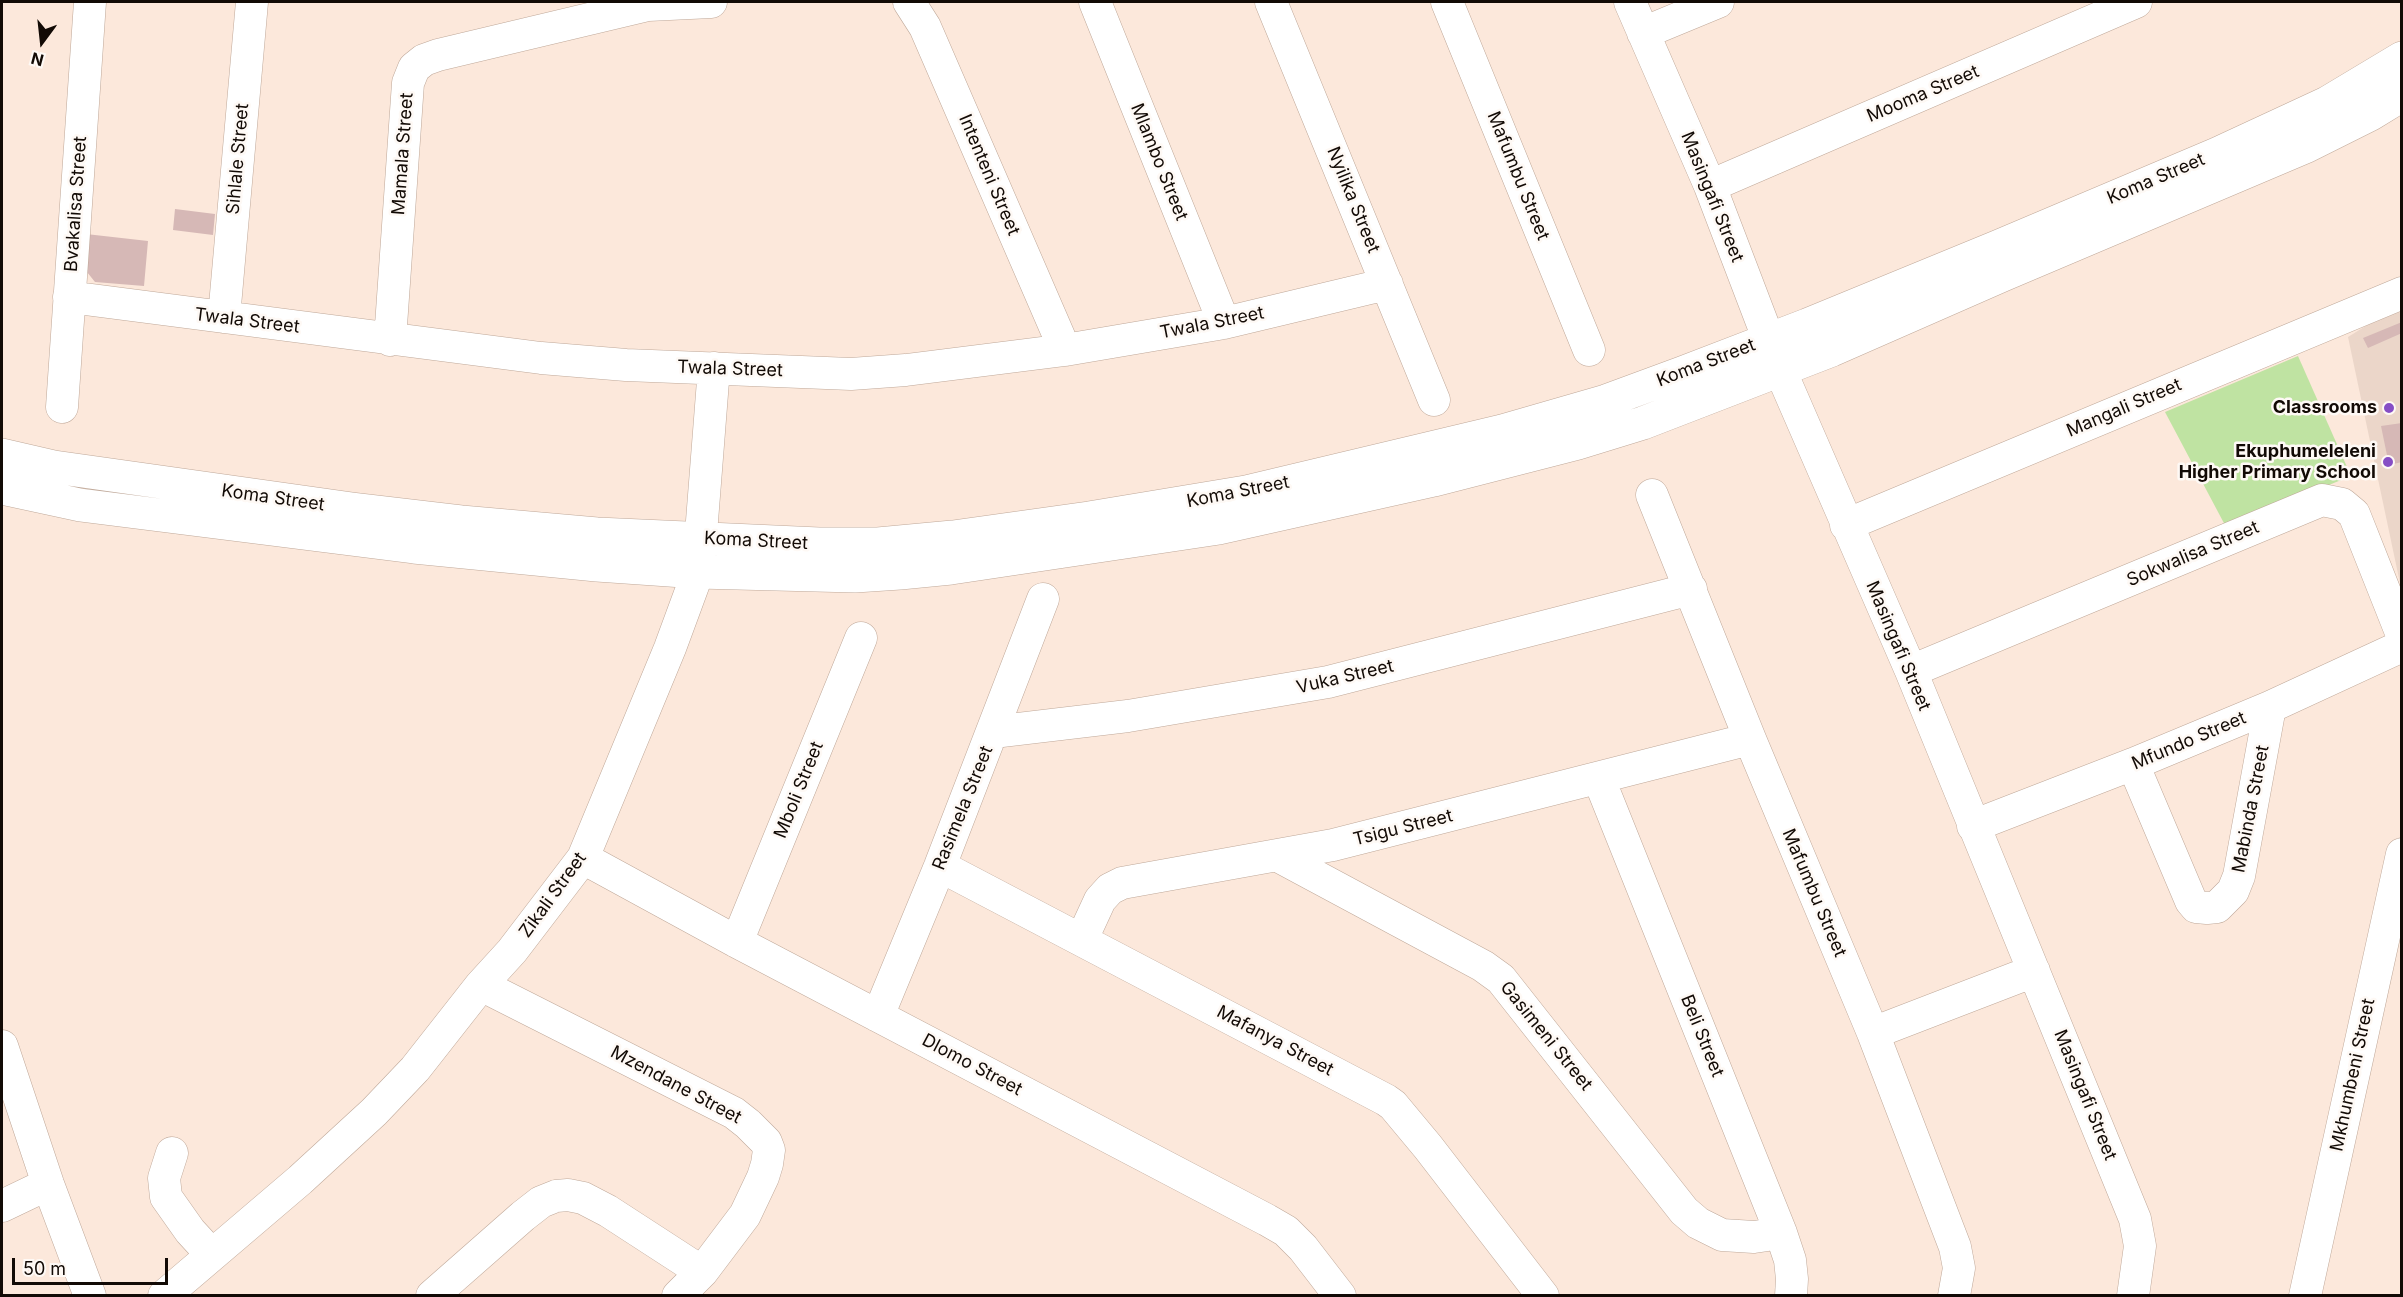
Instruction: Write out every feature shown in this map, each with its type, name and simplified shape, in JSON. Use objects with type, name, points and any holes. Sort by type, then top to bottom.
[{"type":"main road","name":"Koma Street","points":[[2,455],[54,466],[352,509],[597,534],[819,544],[889,543],[953,537],[1246,492],[1411,454],[1596,404],[1769,339],[1997,247],[2236,145],[2327,103],[2402,58]]},
{"type":"main road","name":"Koma Street","points":[[2,488],[80,505],[414,548],[698,572],[855,576],[900,573],[1219,528],[1384,492],[1578,443],[1643,423],[1781,372],[2307,146],[2371,114],[2402,95]]},
{"type":"street","name":"Bvakalisa Street","points":[[62,407],[90,2]]},
{"type":"street","name":"Sihlale Street","points":[[225,317],[252,2]]},
{"type":"street","points":[[647,3],[711,2]]},
{"type":"street","name":"Intenteni Street","points":[[909,2],[925,27],[1065,350]]},
{"type":"street","name":"Mlambo Street","points":[[1095,2],[1224,322]]},
{"type":"street","name":"Nyilika Street","points":[[1271,2],[1434,400]]},
{"type":"street","name":"Mafumbu Street","points":[[1447,2],[1589,350]]},
{"type":"street","name":"Masingafi Street","points":[[1630,2],[1710,186],[1781,372],[1911,671],[2136,1220],[2140,1246],[2133,1296]]},
{"type":"street","points":[[1643,33],[1718,2]]},
{"type":"street","name":"Mooma Street","points":[[1710,186],[2136,2]]},
{"type":"street","name":"Mamala Street","points":[[390,340],[408,83],[414,68],[424,60],[438,55],[647,3]]},
{"type":"street","name":"Twala Street","points":[[69,297],[542,358],[866,374],[1065,350],[1224,322],[1387,284]]},
{"type":"street","name":"Mangali Street","points":[[1846,525],[2402,293]]},
{"type":"street","name":"Zikali Street","points":[[164,1296],[300,1180],[374,1112],[415,1069],[481,985],[512,951],[583,858],[670,648],[698,572],[714,368]]},
{"type":"street","name":"Mafumbu Street","points":[[1652,495],[1750,740],[1873,1033],[1957,1253],[1959,1268],[1954,1296]]},
{"type":"street","name":"Sokwalisa Street","points":[[1911,671],[2322,500],[2342,504],[2354,514],[2402,635]]},
{"type":"street","name":"Vuka Street","points":[[993,732],[1128,716],[1328,682],[1691,589]]},
{"type":"street","name":"Rasimela Street","points":[[878,1016],[993,732],[1042,599]]},
{"type":"street","name":"Mboli Street","points":[[737,942],[861,638]]},
{"type":"street","name":"Mfundo Street","points":[[1973,826],[2133,764],[2270,707],[2402,646]]},
{"type":"street","name":"Mabinda Street","points":[[2133,764],[2191,901],[2196,907],[2217,907],[2233,891],[2239,876],[2270,707]]},
{"type":"street","name":"Tsigu Street","points":[[1082,939],[1100,900],[1110,889],[1122,883],[1333,845],[1750,740]]},
{"type":"street","name":"Beli Street","points":[[1599,779],[1782,1233],[1790,1260],[1791,1296]]},
{"type":"street","name":"Mkhumbeni Street","points":[[2305,1296],[2402,854]]},
{"type":"street","name":"Gasimeni Street","points":[[1278,856],[1483,966],[1501,979],[1678,1203],[1698,1223],[1722,1235],[1754,1237],[1782,1233]]},
{"type":"street","name":"Dlomo Street","points":[[583,858],[737,942],[1286,1231],[1303,1248],[1340,1296]]},
{"type":"street","name":"Mafanya Street","points":[[940,866],[1393,1105],[1543,1296]]},
{"type":"street","points":[[1873,1033],[2034,970]]},
{"type":"street","name":"Mzendane Street","points":[[481,985],[734,1113],[766,1142],[769,1150],[767,1164],[755,1196],[731,1236],[702,1272],[678,1296]]},
{"type":"street","points":[[2,1046],[48,1184],[90,1296]]},
{"type":"street","points":[[172,1153],[164,1178],[166,1197],[190,1231],[212,1255]]},
{"type":"street","points":[[2,1206],[48,1184]]},
{"type":"street","points":[[432,1296],[523,1216],[541,1202],[556,1196],[568,1195],[583,1198],[608,1211],[702,1272]]},
{"type":"shaded area","name":"Ekuphumeleleni Higher Primary School","points":[[2401,304],[2401,588],[2348,337]]},
{"type":"green space","points":[[2298,356],[2351,476],[2226,527],[2165,412]]},
{"type":"building","points":[[175,209],[215,214],[213,235],[173,230]]},
{"type":"building","points":[[86,234],[148,241],[144,286],[95,282],[83,267]]},
{"type":"building","points":[[2402,322],[2402,333],[2368,348],[2363,338]]},
{"type":"building","points":[[2402,423],[2402,462],[2389,465],[2381,426]]},
{"type":"place","name":"Classrooms","points":[[2389,408]]},
{"type":"place","name":"Ekuphumeleleni Higher Primary School","points":[[2388,462]]}]
